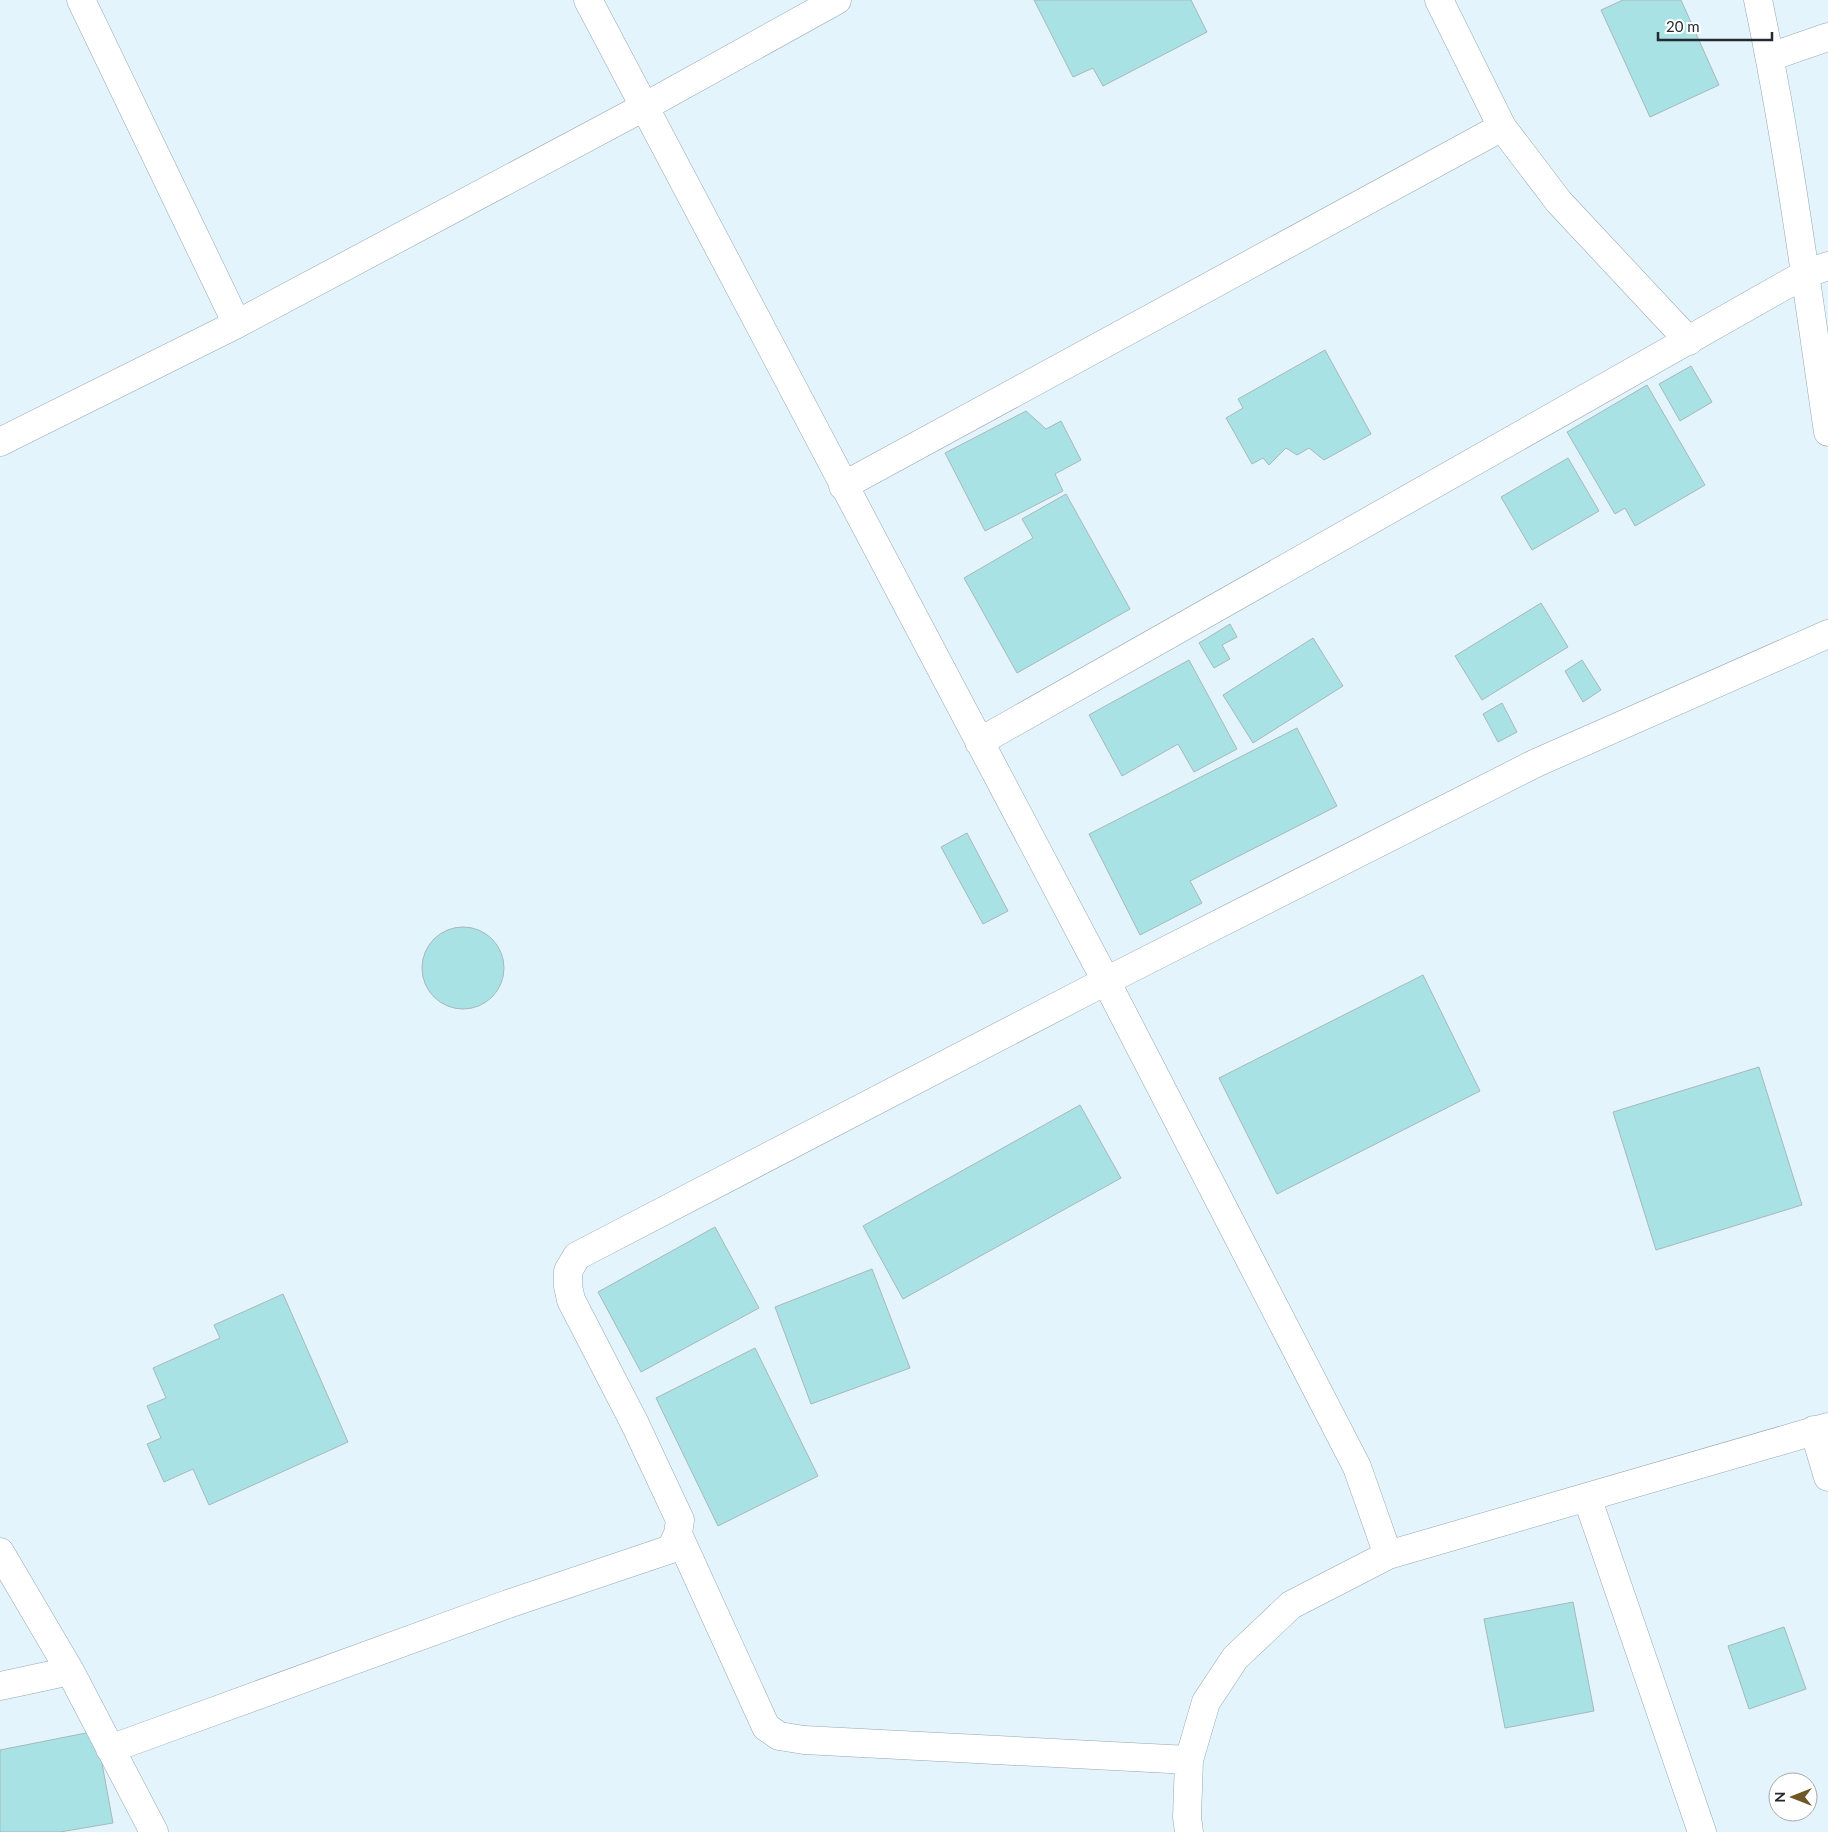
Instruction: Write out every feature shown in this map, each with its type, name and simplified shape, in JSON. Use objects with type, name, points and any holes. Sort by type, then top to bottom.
[{"type":"street","points":[[81,0],[237,324]]},
{"type":"street","points":[[588,0],[1106,981],[1357,1467],[1388,1555]]},
{"type":"street","points":[[0,442],[237,324],[644,107],[837,0]]},
{"type":"street","points":[[1439,0],[1502,127],[1559,202],[1689,341]]},
{"type":"street","points":[[1758,0],[1817,270],[1828,432]]},
{"type":"street","points":[[1770,57],[1828,37]]},
{"type":"street","points":[[843,486],[1502,127]]},
{"type":"street","points":[[979,742],[1817,270]]},
{"type":"street","points":[[110,1749],[508,1604],[671,1549],[678,1534],[680,1520],[635,1424],[571,1300],[568,1286],[568,1271],[577,1256],[1106,981],[1536,763],[1828,634]]},
{"type":"street","points":[[1189,1832],[1187,1816],[1189,1760],[1206,1702],[1235,1658],[1291,1605],[1388,1555],[1821,1429],[1828,1477]]},
{"type":"street","points":[[1587,1497],[1702,1832]]},
{"type":"street","points":[[678,1534],[766,1727],[779,1736],[804,1740],[1189,1760]]},
{"type":"street","points":[[0,1552],[70,1671],[154,1832]]},
{"type":"street","points":[[0,1686],[70,1671]]},
{"type":"building","points":[[1034,0],[1191,0],[1207,32],[1103,86],[1093,68],[1073,77]]},
{"type":"building","points":[[1623,0],[1681,0],[1719,85],[1650,117],[1601,10]]},
{"type":"building","points":[[1325,350],[1371,434],[1324,460],[1309,448],[1297,455],[1286,448],[1269,465],[1263,458],[1252,464],[1226,418],[1243,408],[1238,399]]},
{"type":"building","points":[[1691,366],[1712,402],[1680,421],[1659,384]]},
{"type":"building","points":[[1647,385],[1705,485],[1635,526],[1625,508],[1615,514],[1567,432]]},
{"type":"building","points":[[1026,411],[1046,429],[1061,421],[1081,460],[1055,474],[1063,491],[985,531],[945,453]]},
{"type":"building","points":[[1568,458],[1599,511],[1532,550],[1501,497]]},
{"type":"building","points":[[1066,494],[1130,609],[1017,673],[964,578],[1033,538],[1022,519]]},
{"type":"building","points":[[1541,603],[1568,647],[1482,700],[1455,656]]},
{"type":"building","points":[[1230,624],[1237,637],[1222,645],[1230,659],[1214,668],[1199,643]]},
{"type":"building","points":[[1313,638],[1343,686],[1253,743],[1223,695]]},
{"type":"building","points":[[1189,660],[1237,749],[1194,772],[1178,744],[1122,776],[1089,715]]},
{"type":"building","points":[[1582,660],[1601,690],[1583,702],[1565,671]]},
{"type":"building","points":[[1502,703],[1517,732],[1498,742],[1483,714]]},
{"type":"building","points":[[1297,728],[1337,806],[1190,881],[1202,903],[1140,935],[1089,834]]},
{"type":"building","points":[[967,833],[1008,911],[983,924],[941,847]]},
{"type":"building","points":[[463,927],[479,931],[492,939],[500,952],[504,968],[500,984],[492,997],[479,1005],[463,1009],[447,1005],[434,997],[426,984],[422,968],[426,952],[434,939],[447,931]]},
{"type":"building","points":[[1423,975],[1480,1091],[1277,1194],[1219,1078]]},
{"type":"building","points":[[1759,1067],[1802,1205],[1656,1250],[1613,1112]]},
{"type":"building","points":[[1080,1105],[1121,1178],[903,1299],[863,1226]]},
{"type":"building","points":[[715,1227],[759,1308],[641,1372],[598,1292]]},
{"type":"building","points":[[872,1269],[910,1368],[811,1404],[775,1307]]},
{"type":"building","points":[[283,1294],[348,1442],[209,1505],[193,1469],[164,1482],[147,1444],[161,1438],[147,1406],[166,1398],[153,1368],[220,1338],[214,1325]]},
{"type":"building","points":[[755,1348],[818,1476],[718,1526],[656,1398]]},
{"type":"building","points":[[1573,1602],[1594,1711],[1505,1728],[1484,1619]]},
{"type":"building","points":[[1784,1627],[1806,1689],[1749,1709],[1728,1646]]},
{"type":"building","points":[[96,1731],[113,1823],[60,1832],[0,1832],[0,1750]]}]
